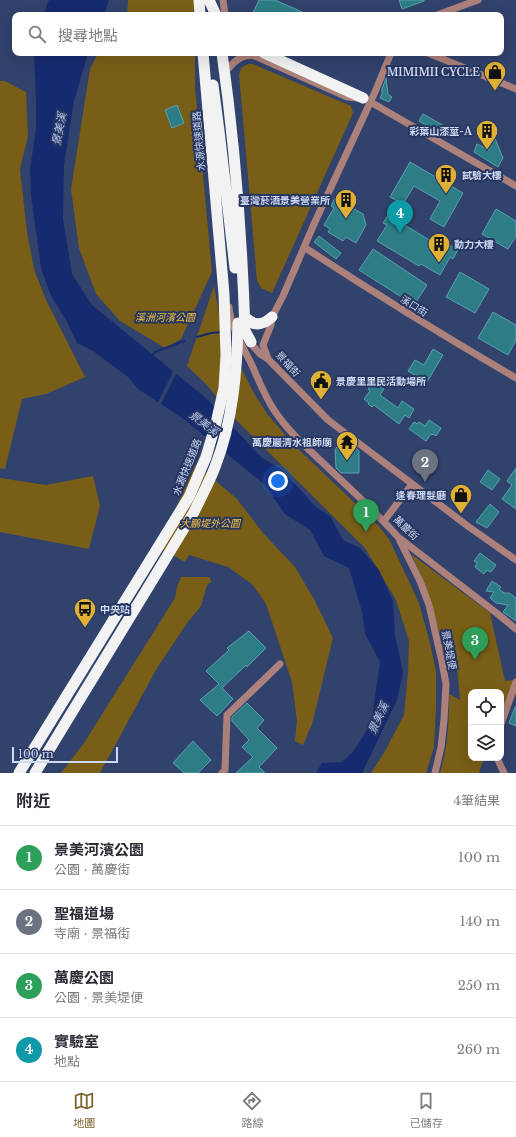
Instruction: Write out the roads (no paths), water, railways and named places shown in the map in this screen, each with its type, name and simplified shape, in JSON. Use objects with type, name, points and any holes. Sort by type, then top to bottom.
[{"type":"highway","points":[[199,0],[200,12]]},
{"type":"highway","points":[[206,0],[207,12]]},
{"type":"highway","points":[[209,0],[215,12]]},
{"type":"highway","points":[[214,0],[216,12]]},
{"type":"highway","name":"水源快速道路","points":[[19,773],[189,497],[206,457],[216,423],[224,388],[226,355],[224,294],[203,56]]},
{"type":"highway","name":"水源快速道路","points":[[35,773],[194,512],[215,468],[223,444],[235,386],[238,315],[235,271],[210,56]]},
{"type":"highway","points":[[222,56],[229,101],[238,211],[245,331],[251,342]]},
{"type":"highway","points":[[277,56],[367,100]]},
{"type":"highway","points":[[245,317],[249,322],[259,324],[268,321],[272,317]]},
{"type":"street","points":[[204,12],[206,0]]},
{"type":"street","points":[[223,0],[225,12]]},
{"type":"street","points":[[445,12],[478,0]]},
{"type":"street","name":"萬慶街","points":[[206,56],[230,314],[234,328],[274,410],[304,446],[384,521],[398,537],[516,629]]},
{"type":"street","points":[[229,68],[234,62],[244,56]]},
{"type":"street","points":[[254,56],[347,98],[367,100],[516,186]]},
{"type":"street","name":"景福街","points":[[389,56],[367,100],[365,111],[272,317],[271,325],[263,345],[268,359],[328,420],[479,534],[516,560]]},
{"type":"street","points":[[435,56],[516,89]]},
{"type":"street","name":"溪口街","points":[[304,247],[418,320],[516,378]]},
{"type":"street","points":[[234,328],[251,342],[259,353]]},
{"type":"street","points":[[254,370],[253,351],[268,359]]},
{"type":"street","points":[[384,521],[412,484]]},
{"type":"street","name":"景美堤便","points":[[398,537],[420,581],[429,605],[446,684],[441,747],[435,773]]},
{"type":"street","points":[[222,773],[225,770],[227,715],[280,664]]},
{"type":"street","points":[[504,716],[516,682]]},
{"type":"street","points":[[498,761],[504,773]]},
{"type":"water","points":[[49,0],[109,0],[105,12],[44,12]]},
{"type":"water","name":"景美溪","points":[[34,56],[87,56],[74,101],[64,165],[63,219],[72,274],[92,305],[207,399],[261,457],[282,470],[317,508],[330,516],[343,540],[360,548],[379,570],[393,601],[395,635],[403,672],[397,700],[362,773],[316,773],[322,763],[342,762],[353,752],[371,724],[380,662],[365,634],[362,612],[349,568],[324,556],[310,530],[285,514],[264,484],[185,420],[138,389],[128,377],[93,351],[77,343],[67,322],[51,296],[41,268],[31,195],[30,169],[36,129]]},
{"type":"waterway","points":[[197,337],[221,332]]},
{"type":"waterway","points":[[151,357],[155,352],[184,341]]},
{"type":"place","name":"MIMIMII CYCLE","points":[[495,92]]},
{"type":"place","name":"彩葉山漆莖-A","points":[[487,150]]},
{"type":"place","name":"試驗大樓","points":[[446,194]]},
{"type":"place","name":"臺灣菸酒景美營業所","points":[[346,220]]},
{"type":"place","name":"實驗室","points":[[400,233]]},
{"type":"place","name":"動力大樓","points":[[439,264]]},
{"type":"place","name":"景慶里里民活動場所","points":[[321,400]]},
{"type":"place","name":"萬慶巖清水祖師廟","points":[[347,462]]},
{"type":"place","name":"聖福道場","points":[[425,482]]},
{"type":"place","name":"逢春理髮廳","points":[[461,514]]},
{"type":"place","name":"景美河濱公園","points":[[366,532]]},
{"type":"place","name":"中央站","points":[[85,628]]},
{"type":"place","name":"萬慶公園","points":[[475,660]]},
{"type":"park label","name":"溪洲河濱公園","points":[[165,317]]},
{"type":"park label","name":"大鵬堤外公園","points":[[210,523]]}]
